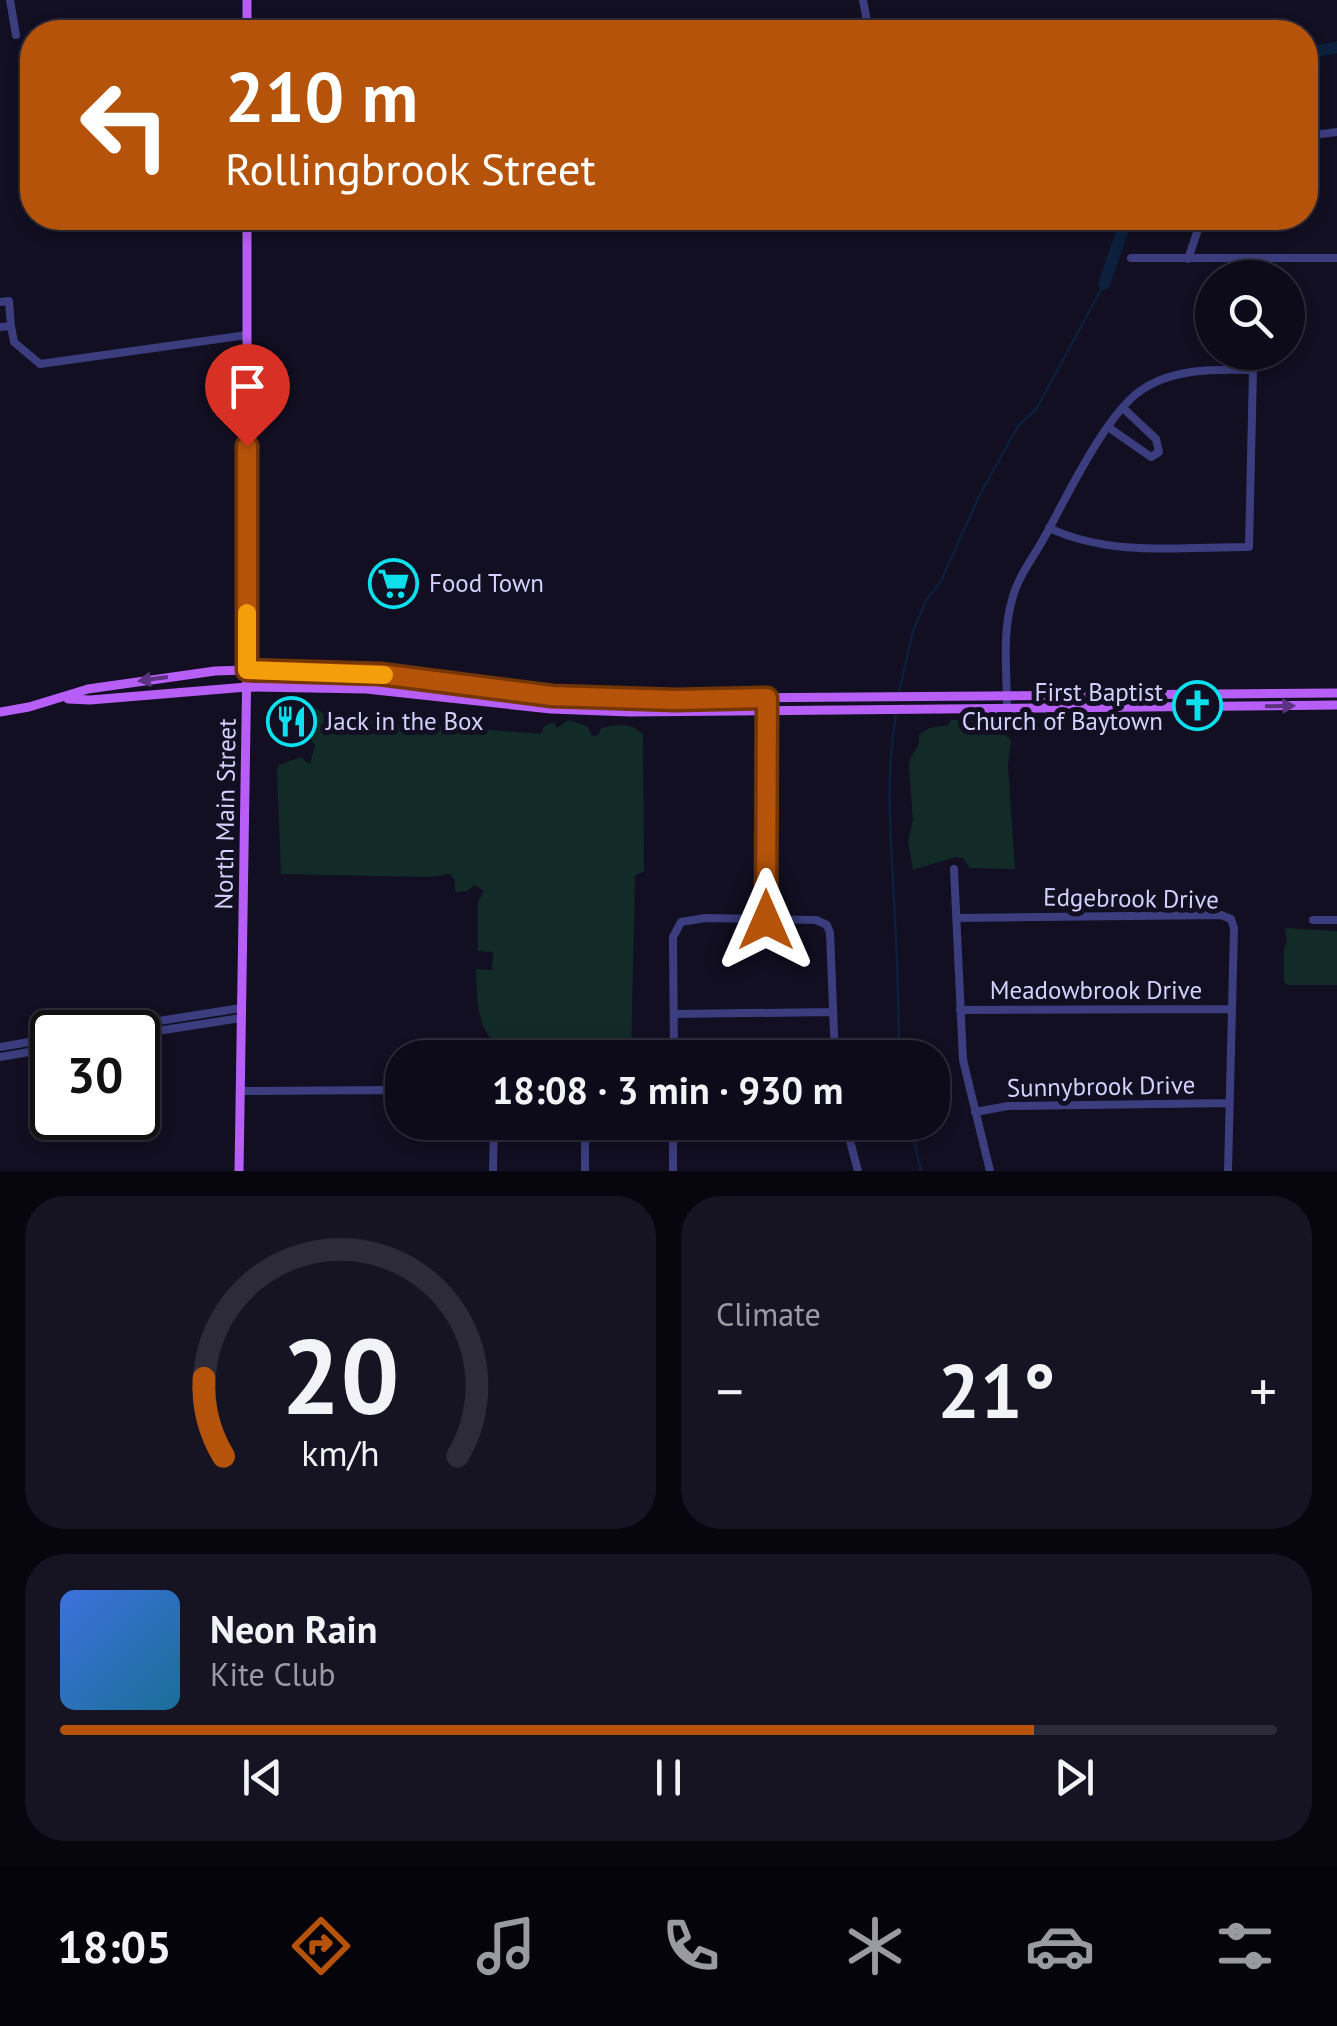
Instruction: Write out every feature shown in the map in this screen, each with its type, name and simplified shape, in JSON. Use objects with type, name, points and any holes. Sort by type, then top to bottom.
[{"type":"main road","name":"North Main Street","points":[[240,1171],[247,687],[247,230]]},
{"type":"main road","points":[[0,712],[88,689],[247,670],[380,674],[552,696],[767,704],[1007,708],[1232,694],[1337,693]]},
{"type":"main road","points":[[60,699],[247,687],[404,692],[552,709],[630,712],[1007,696],[1232,706],[1337,705]]},
{"type":"main road","points":[[1232,694],[1232,706]]},
{"type":"street","points":[[10,0],[16,35]]},
{"type":"street","points":[[1188,258],[1198,230]]},
{"type":"street","points":[[1131,258],[1337,258]]},
{"type":"street","points":[[0,302],[9,300],[14,342],[40,364],[247,335]]},
{"type":"street","points":[[0,327],[12,326]]},
{"type":"street","points":[[1007,708],[1006,634],[1013,595],[1050,528],[1108,428],[1123,408],[1150,386],[1187,372],[1254,370],[1248,547],[1117,548],[1071,538],[1050,528]]},
{"type":"street","points":[[1108,428],[1144,455],[1151,457],[1159,452],[1156,439],[1123,408]]},
{"type":"street","points":[[766,920],[767,704]]},
{"type":"street","points":[[954,869],[963,1060],[990,1171]]},
{"type":"street","name":"Edgebrook Drive","points":[[958,918],[1222,915],[1231,919],[1234,928],[1228,1171]]},
{"type":"street","points":[[674,1040],[673,937],[685,920],[821,922],[827,926],[834,1040]]},
{"type":"street","points":[[1313,920],[1337,920]]},
{"type":"street","name":"Meadowbrook Drive","points":[[960,1010],[1232,1010]]},
{"type":"street","points":[[674,1014],[833,1012]]},
{"type":"street","points":[[160,1027],[241,1013]]},
{"type":"street","points":[[0,1047],[30,1045]]},
{"type":"street","points":[[0,1057],[30,1049]]},
{"type":"street","points":[[240,1091],[385,1090]]},
{"type":"street","name":"Sunnybrook Drive","points":[[974,1112],[1008,1106],[1230,1104]]},
{"type":"street","points":[[493,1171],[494,1140]]},
{"type":"street","points":[[584,1140],[584,1171]]},
{"type":"street","points":[[673,1140],[673,1171]]},
{"type":"street","points":[[850,1140],[858,1171]]},
{"type":"green space","points":[[315,707],[328,717],[541,734],[544,726],[554,722],[557,728],[568,720],[587,726],[592,736],[598,735],[601,728],[618,725],[643,734],[644,872],[635,875],[631,1040],[493,1040],[479,1009],[476,969],[492,970],[493,952],[478,951],[478,901],[484,891],[475,885],[467,891],[455,892],[450,874],[281,874],[277,770],[279,765],[300,757],[310,764],[315,745],[305,732],[310,711]]},
{"type":"green space","points":[[975,718],[989,721],[1011,740],[1008,765],[1015,869],[970,868],[963,858],[956,857],[913,870],[908,840],[913,820],[909,768],[919,735],[929,728],[949,725],[951,720],[961,720],[969,727]]},
{"type":"green space","points":[[1285,928],[1337,931],[1337,985],[1284,982]]},
{"type":"waterway","points":[[1318,51],[1337,47]]},
{"type":"waterway","points":[[1104,284],[1123,230]]},
{"type":"waterway","points":[[899,692],[913,631],[927,599],[941,581],[979,496],[1018,426],[1037,408],[1104,284]]},
{"type":"waterway","points":[[896,715],[890,808],[899,1040]]},
{"type":"waterway","points":[[914,1140],[921,1171]]},
{"type":"slow traffic","points":[[247,613],[247,670],[384,675]]},
{"type":"place","name":"Food Town","points":[[394,583]]},
{"type":"place","name":"First Baptist Church of Baytown","points":[[1198,706]]},
{"type":"place","name":"Jack in the Box","points":[[291,721]]},
{"type":"route","points":[[247,446],[247,670],[380,674],[552,696],[767,698],[766,920]]}]
